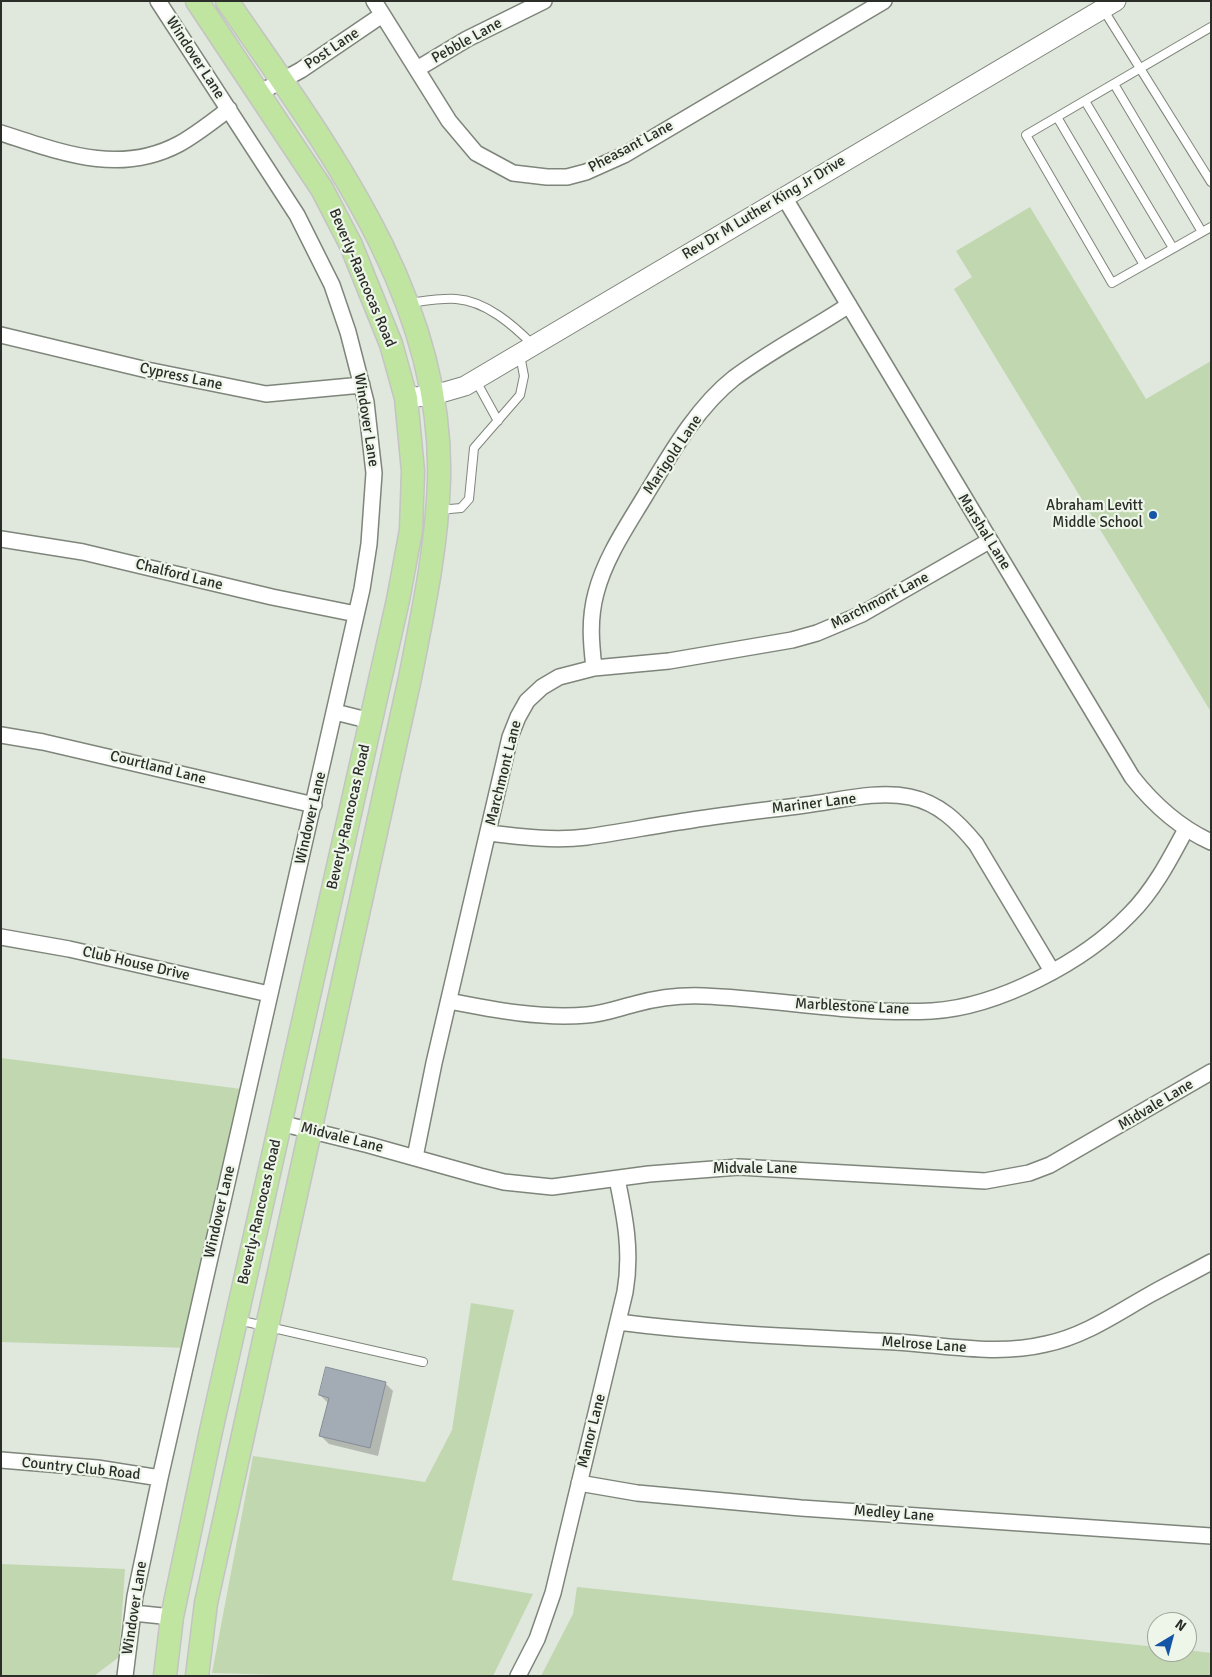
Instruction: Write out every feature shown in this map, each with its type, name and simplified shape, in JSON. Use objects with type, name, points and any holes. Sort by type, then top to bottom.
[{"type":"main road","name":"Beverly-Rancocas Road","points":[[165,1676],[172,1617],[236,1319],[398,600],[411,530],[413,471],[406,398],[391,344],[351,245],[322,189],[197,1]]},
{"type":"main road","name":"Beverly-Rancocas Road","points":[[196,1676],[206,1603],[410,678],[434,555],[439,479],[434,395],[407,303],[391,261],[346,179],[227,1]]},
{"type":"main road","points":[[368,869],[360,850],[359,831],[377,752],[377,735],[371,721]]},
{"type":"street","name":"Windover Lane","points":[[125,1676],[133,1613],[160,1478],[356,614],[369,544],[374,473],[370,426],[362,385],[348,332],[332,285],[296,215],[158,1]]},
{"type":"street","name":"Pheasant Lane","points":[[374,1],[449,121],[476,153],[513,173],[567,177],[586,172],[624,154],[884,1]]},
{"type":"street","name":"Pebble Lane","points":[[417,69],[467,39],[544,1]]},
{"type":"street","name":"Rev Dr M Luther King Jr Drive","points":[[406,398],[434,395],[465,386],[1109,5]]},
{"type":"street","name":"Post Lane","points":[[259,94],[282,82],[382,15]]},
{"type":"street","points":[[1,133],[60,153],[119,160],[136,158],[177,145],[200,131],[229,109]]},
{"type":"street","name":"Marshal Lane","points":[[784,197],[1132,777],[1160,809],[1186,829],[1211,842]]},
{"type":"street","name":"Marigold Lane","points":[[594,668],[590,622],[596,590],[602,573],[629,523],[677,446],[704,409],[734,379],[849,305]]},
{"type":"street","name":"Cypress Lane","points":[[1,335],[147,370],[266,394],[362,385]]},
{"type":"street","name":"Chalford Lane","points":[[1,539],[83,552],[272,597],[356,614]]},
{"type":"street","name":"Marchmont Lane","points":[[414,1157],[510,737],[527,701],[542,687],[559,677],[594,668],[669,661],[792,640],[817,633],[862,614],[989,541]]},
{"type":"street","points":[[335,712],[371,721]]},
{"type":"street","name":"Courtland Lane","points":[[1,735],[43,742],[314,805]]},
{"type":"street","name":"Mariner Lane","points":[[489,833],[528,838],[586,837],[708,817],[887,795],[909,797],[930,802],[948,814],[963,828],[987,862],[1052,970]]},
{"type":"street","name":"Marblestone Lane","points":[[449,1001],[491,1009],[566,1016],[588,1015],[657,999],[704,996],[881,1011],[931,1011],[956,1008],[1024,985],[1100,941],[1131,913],[1155,883],[1186,829]]},
{"type":"street","name":"Club House Drive","points":[[1,937],[69,949],[270,994]]},
{"type":"street","name":"Midvale Lane","points":[[280,1124],[311,1129],[504,1182],[552,1187],[649,1174],[739,1167],[985,1181],[1029,1173],[1056,1162],[1211,1072]]},
{"type":"street","name":"Manor Lane","points":[[518,1676],[537,1639],[546,1616],[625,1292],[629,1256],[624,1209],[617,1179]]},
{"type":"street","name":"Melrose Lane","points":[[618,1322],[673,1329],[974,1349],[1023,1349],[1070,1338],[1092,1328],[1211,1262]]},
{"type":"street","name":"Country Club Road","points":[[1,1460],[97,1468],[160,1478]]},
{"type":"street","name":"Medley Lane","points":[[579,1483],[637,1493],[793,1508],[1211,1536]]},
{"type":"street","points":[[133,1613],[172,1617]]},
{"type":"lane","points":[[1109,5],[1140,69],[1211,182]]},
{"type":"lane","points":[[1211,27],[1026,135],[1112,282],[1211,227]]},
{"type":"lane","points":[[1114,84],[1202,232]]},
{"type":"lane","points":[[1085,101],[1172,248]]},
{"type":"lane","points":[[1057,117],[1144,265]]},
{"type":"lane","points":[[407,303],[458,299],[488,310],[516,328],[526,349],[524,376],[520,395],[474,448],[469,499],[460,508],[437,510]]},
{"type":"lane","points":[[476,379],[498,421]]},
{"type":"lane","points":[[236,1319],[423,1362]]},
{"type":"green space","points":[[1030,207],[1146,399],[1211,361],[1211,712],[954,289],[972,277],[956,251]]},
{"type":"green space","points":[[1,1058],[249,1090],[190,1348],[1,1342]]},
{"type":"green space","points":[[471,1303],[514,1310],[452,1580],[533,1594],[493,1676],[315,1676],[212,1673],[253,1456],[425,1482],[452,1430]]},
{"type":"green space","points":[[1,1564],[125,1569],[119,1657],[94,1676],[1,1676]]},
{"type":"green space","points":[[577,1587],[1147,1646],[1147,1662],[1197,1662],[1197,1651],[1211,1653],[1211,1676],[541,1676],[573,1614]]},
{"type":"building","points":[[326,1367],[386,1382],[370,1448],[319,1436],[329,1398],[319,1395]]},
{"type":"place","name":"Abraham Levitt Middle School","points":[[1153,515]]}]
